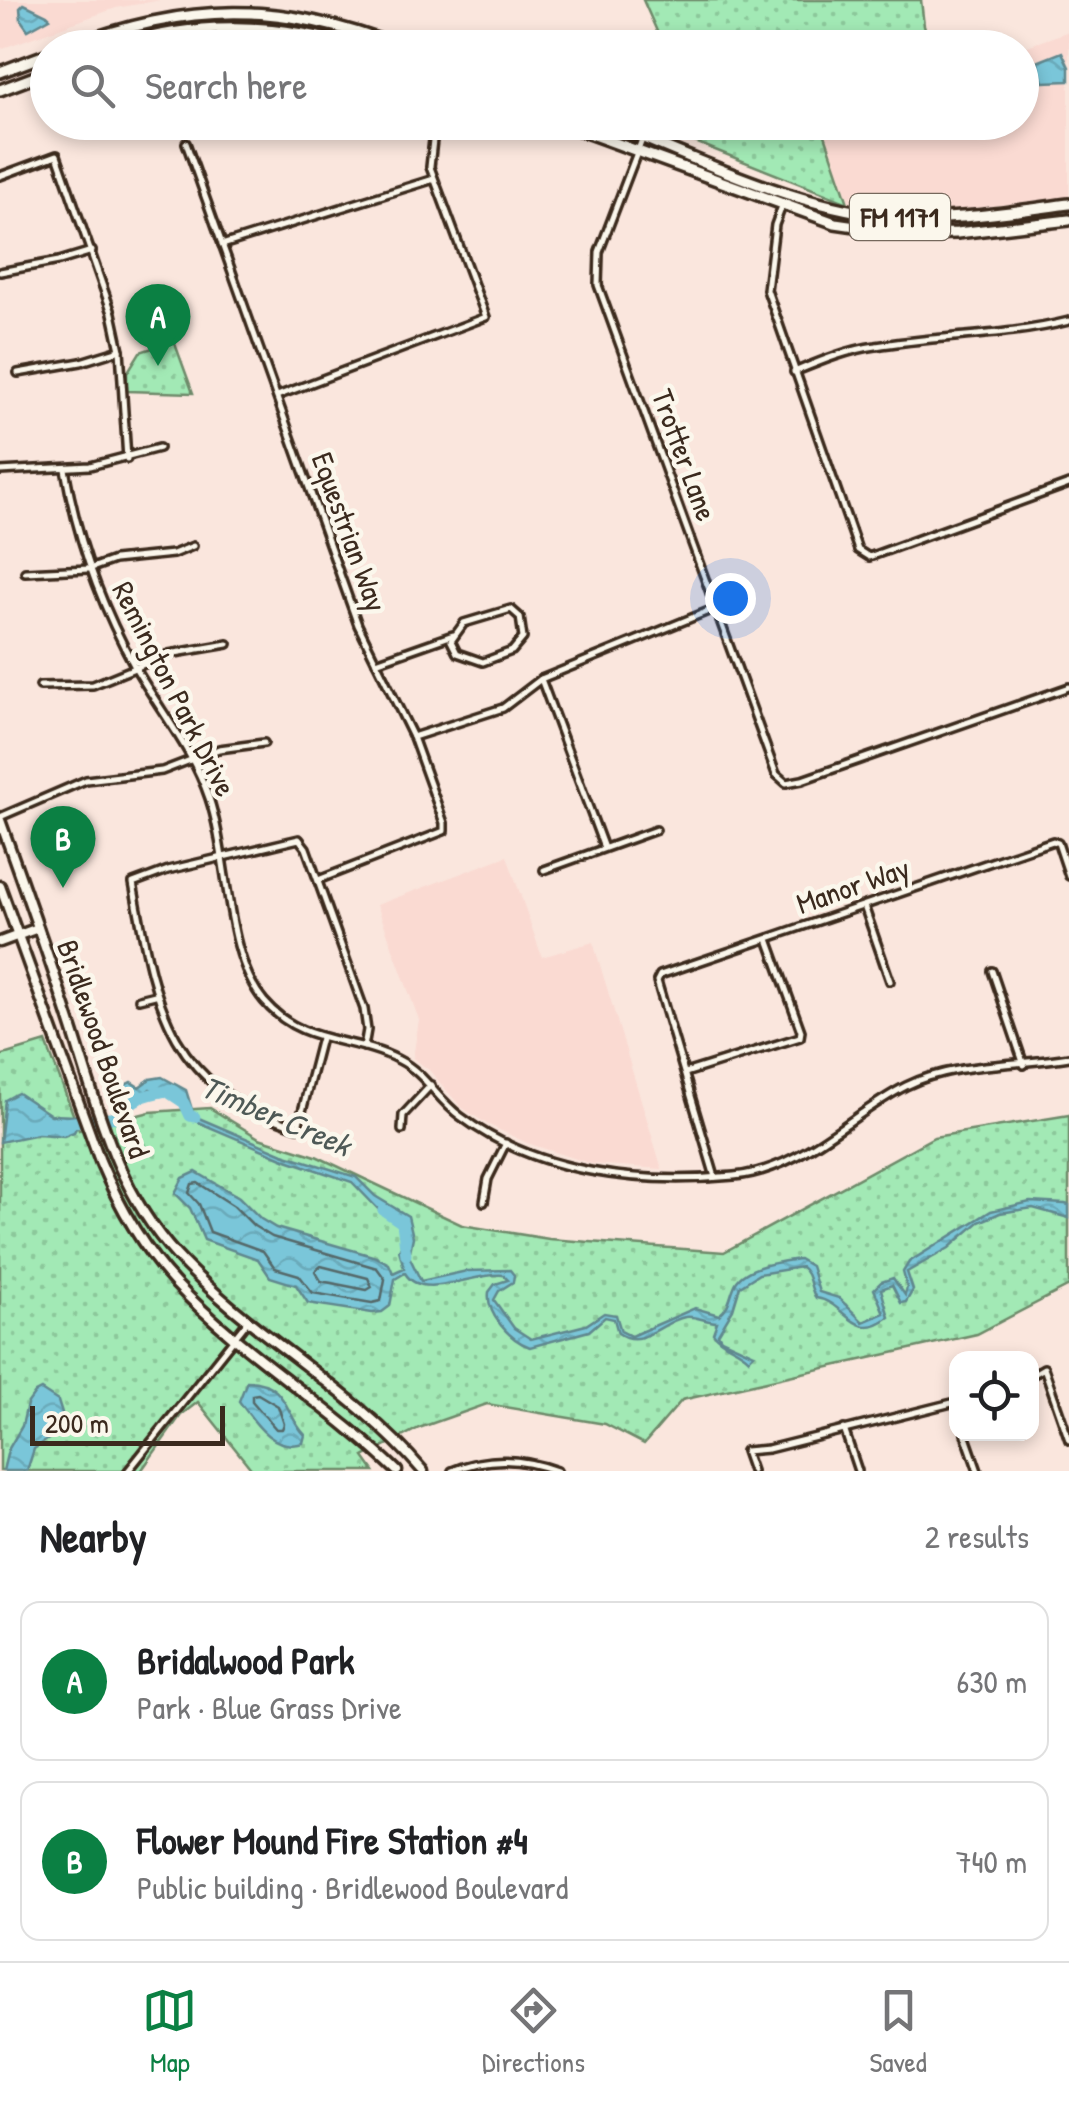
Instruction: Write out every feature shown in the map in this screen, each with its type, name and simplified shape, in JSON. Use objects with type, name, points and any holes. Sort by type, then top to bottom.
[{"type":"main road","points":[[120,30],[177,16],[272,12],[355,30]]},
{"type":"main road","points":[[132,26],[133,30]]},
{"type":"main road","points":[[197,30],[271,30]]},
{"type":"main road","points":[[0,72],[30,61]]},
{"type":"main road","points":[[0,90],[30,79]]},
{"type":"main road","name":"FM 1171","points":[[605,140],[835,223],[911,234],[974,232],[1069,220]]},
{"type":"main road","name":"FM 1171","points":[[650,140],[786,193],[866,214],[965,217],[1069,204]]},
{"type":"main road","name":"Bridlewood Boulevard","points":[[0,818],[92,1100],[132,1194],[186,1265],[342,1395],[422,1471]]},
{"type":"main road","points":[[0,884],[19,875]]},
{"type":"main road","name":"Bridlewood Boulevard","points":[[0,884],[94,1145],[116,1197],[144,1245],[177,1284],[236,1337],[398,1471]]},
{"type":"main road","points":[[0,942],[38,928]]},
{"type":"street","points":[[277,396],[486,317],[435,179],[430,154],[433,140]]},
{"type":"street","name":"Trotter Lane","points":[[641,140],[599,252],[598,285],[776,774],[786,784],[1069,686]]},
{"type":"street","name":"Equestrian Way","points":[[186,143],[358,625],[413,737],[444,831],[318,880]]},
{"type":"street","points":[[0,176],[57,156],[108,296],[120,350],[127,458]]},
{"type":"street","points":[[222,244],[435,179]]},
{"type":"street","points":[[782,206],[775,225],[767,290],[858,550],[868,557],[1069,484]]},
{"type":"street","points":[[0,272],[92,251]]},
{"type":"street","points":[[794,372],[833,356],[875,346],[1004,334],[1069,321]]},
{"type":"street","points":[[18,373],[81,362],[120,350]]},
{"type":"street","points":[[0,471],[65,469],[160,448]]},
{"type":"street","name":"Remington Park Drive","points":[[65,469],[75,526],[113,626],[192,760],[210,800],[239,946],[251,982],[265,1002],[296,1028],[400,1060],[432,1085],[460,1116],[506,1143],[578,1169],[669,1178],[760,1171],[786,1162],[906,1086],[932,1075],[1069,1057]]},
{"type":"street","points":[[26,572],[90,568],[114,560],[173,554],[193,546]]},
{"type":"street","points":[[413,737],[503,708],[542,679],[716,608]]},
{"type":"street","points":[[376,662],[453,635],[464,624],[511,609],[520,617],[523,638],[512,650],[482,662],[458,652],[450,641],[453,635]]},
{"type":"street","points":[[40,686],[93,685],[183,650],[228,644]]},
{"type":"street","points":[[542,679],[604,848]]},
{"type":"street","points":[[0,818],[86,780],[162,771],[230,746],[264,743]]},
{"type":"street","points":[[544,870],[656,830]]},
{"type":"street","points":[[321,1038],[298,1127],[245,1105],[212,1082],[176,1041],[156,994],[134,883],[168,870],[299,839],[306,848],[366,1014],[364,1047]]},
{"type":"street","name":"Manor Way","points":[[685,1073],[657,981],[663,974],[1045,844],[1058,843],[1069,876]]},
{"type":"street","points":[[864,906],[890,981]]},
{"type":"street","points":[[715,1177],[685,1073],[801,1035],[768,939]]},
{"type":"street","points":[[992,972],[1024,1065]]},
{"type":"street","points":[[139,999],[156,994]]},
{"type":"street","points":[[402,1130],[403,1115],[432,1085]]},
{"type":"street","points":[[484,1202],[488,1180],[506,1143]]},
{"type":"street","points":[[128,1471],[250,1319]]},
{"type":"street","points":[[1039,1371],[1044,1368],[1069,1440]]},
{"type":"street","points":[[752,1471],[745,1451],[949,1406]]},
{"type":"street","points":[[844,1429],[858,1471]]},
{"type":"street","points":[[967,1441],[978,1471]]},
{"type":"street","points":[[452,1471],[497,1459],[518,1460],[557,1471]]},
{"type":"shaded area","points":[[0,0],[161,0],[116,8],[54,30],[30,30],[30,38],[0,49]]},
{"type":"shaded area","points":[[1069,31],[1069,197],[956,210],[848,203],[824,140],[1039,140],[1039,42]]},
{"type":"shaded area","points":[[507,856],[542,957],[593,942],[662,1169],[592,1164],[527,1143],[461,1107],[429,1070],[413,1058],[419,1020],[377,905]]},
{"type":"green space","points":[[643,0],[921,0],[925,30],[656,30]]},
{"type":"green space","points":[[690,140],[827,140],[848,203]]},
{"type":"green space","points":[[174,341],[193,393],[127,391],[127,373],[140,352]]},
{"type":"green space","points":[[46,1042],[79,1130],[150,1112],[210,1108],[259,1138],[316,1156],[462,1225],[549,1239],[724,1252],[934,1137],[1069,1115],[1069,1286],[977,1334],[682,1400],[644,1444],[605,1424],[487,1404],[419,1428],[364,1457],[374,1471],[253,1471],[198,1402],[181,1415],[141,1471],[0,1471],[0,1056]]},
{"type":"water","points":[[24,4],[50,18],[28,30],[21,20],[20,8]]},
{"type":"water","points":[[1062,52],[1069,67],[1069,81],[1043,82],[1039,61]]},
{"type":"water","points":[[162,1077],[186,1090],[194,1116],[283,1154],[356,1177],[375,1196],[408,1216],[413,1237],[409,1256],[421,1281],[467,1271],[510,1270],[513,1282],[499,1291],[494,1300],[514,1328],[531,1339],[586,1325],[604,1313],[616,1315],[621,1331],[631,1336],[695,1308],[719,1315],[744,1274],[799,1259],[811,1266],[819,1292],[839,1298],[863,1322],[884,1313],[874,1289],[881,1282],[893,1278],[905,1295],[903,1272],[909,1262],[991,1211],[1030,1202],[1065,1204],[1069,1205],[1069,1218],[1033,1208],[1000,1213],[979,1222],[949,1248],[907,1272],[913,1290],[906,1302],[901,1303],[892,1285],[881,1289],[889,1317],[867,1326],[816,1298],[801,1267],[759,1274],[740,1286],[733,1309],[718,1334],[754,1354],[749,1359],[716,1337],[713,1333],[717,1322],[689,1317],[635,1338],[618,1333],[614,1319],[605,1317],[589,1331],[530,1347],[507,1332],[491,1309],[489,1292],[495,1284],[508,1280],[503,1275],[436,1286],[413,1281],[405,1273],[395,1279],[390,1306],[372,1313],[308,1303],[296,1285],[270,1277],[258,1259],[204,1240],[190,1208],[175,1193],[183,1178],[196,1172],[239,1197],[276,1228],[376,1257],[389,1264],[393,1273],[404,1268],[399,1250],[407,1234],[399,1218],[380,1211],[352,1182],[287,1160],[193,1120],[185,1103],[150,1089],[143,1094],[142,1101],[130,1103],[126,1095],[122,1107],[114,1104],[112,1092],[131,1082],[139,1087]]},
{"type":"water","points":[[18,1093],[51,1115],[76,1116],[74,1132],[0,1142],[5,1100]]},
{"type":"water","points":[[247,1381],[271,1387],[278,1393],[305,1435],[303,1443],[283,1443],[258,1426],[239,1401]]},
{"type":"water","points":[[41,1390],[58,1401],[64,1420],[54,1435],[34,1449],[27,1471],[3,1471],[27,1404]]},
{"type":"waterway","name":"Timber Creek","points":[[65,1123],[119,1117],[140,1098],[166,1091],[184,1103],[190,1116],[195,1117]]},
{"type":"waterway","name":"Timber Creek","points":[[383,1210],[402,1223],[406,1255]]},
{"type":"place","name":"Bridalwood Park","points":[[158,366]]},
{"type":"place","name":"Flower Mound Fire Station #4","points":[[63,888]]}]
